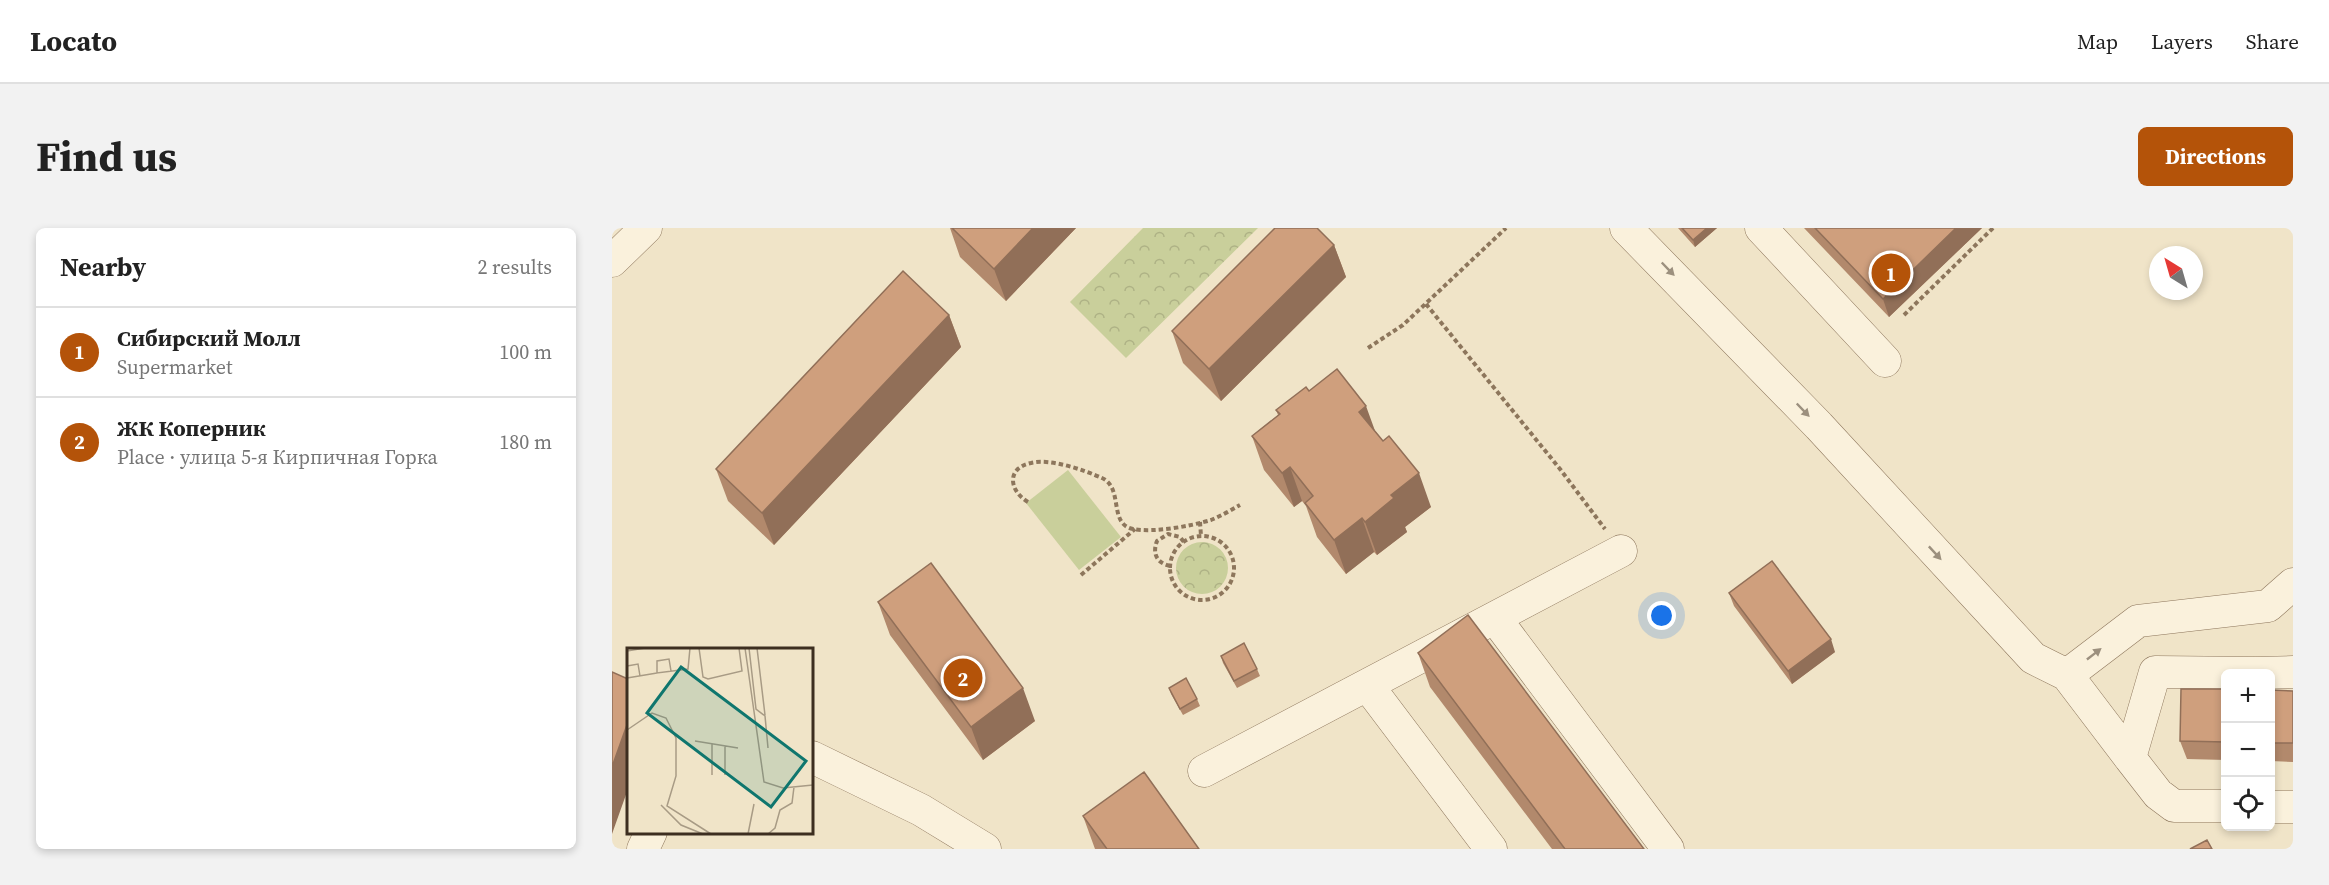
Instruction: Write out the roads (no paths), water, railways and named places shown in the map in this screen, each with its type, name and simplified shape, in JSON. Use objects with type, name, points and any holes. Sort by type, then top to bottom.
[{"type":"street","points":[[612,261],[646,228]]},
{"type":"street","points":[[1626,228],[1819,426],[2033,658],[2067,675],[2158,794],[2174,806],[2221,806]]},
{"type":"street","points":[[1761,228],[1885,361]]},
{"type":"street","points":[[1204,771],[1621,551]]},
{"type":"street","points":[[2067,675],[2138,621],[2268,606],[2293,584]]},
{"type":"street","points":[[1495,618],[1668,849]]},
{"type":"street","points":[[2130,758],[2156,672],[2221,673]]},
{"type":"street","points":[[2275,672],[2293,672]]},
{"type":"street","points":[[1368,686],[1491,849]]},
{"type":"street","points":[[813,757],[921,810],[985,849]]},
{"type":"street","points":[[2275,807],[2293,807]]},
{"type":"street","points":[[644,849],[650,834]]},
{"type":"place","name":"Сибирский Молл","points":[[1891,273]]},
{"type":"place","name":"ЖК Коперник","points":[[963,678]]}]
